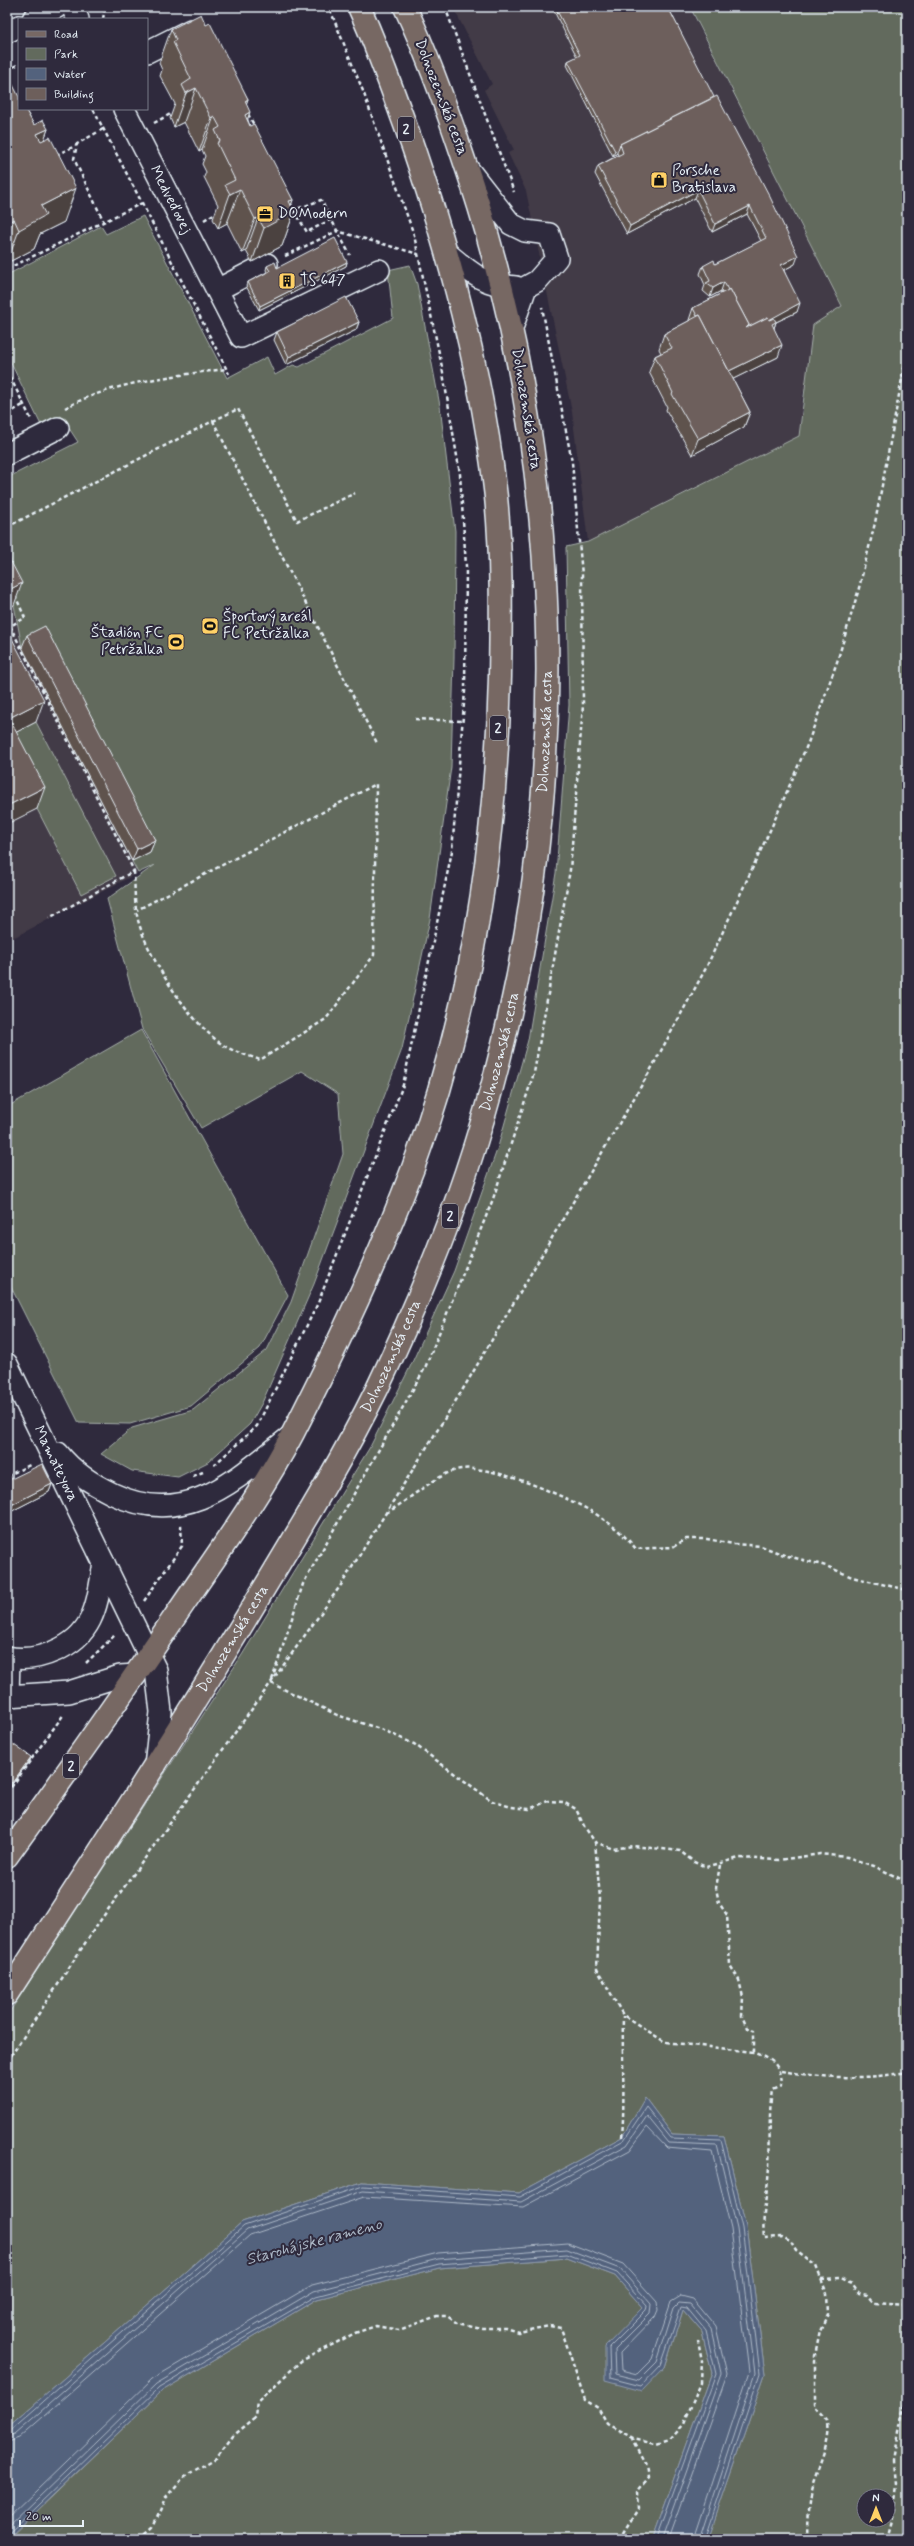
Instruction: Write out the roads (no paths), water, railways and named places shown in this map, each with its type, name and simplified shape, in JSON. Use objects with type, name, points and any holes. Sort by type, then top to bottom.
[{"type":"main road","name":"2","points":[[7,1856],[136,1675],[221,1550],[291,1436],[349,1320],[408,1181],[426,1130],[447,1058],[465,985],[479,915],[494,808],[501,618],[496,502],[474,365],[447,252],[393,89],[359,7]]},
{"type":"main road","name":"Dolnozemská cesta","points":[[7,1994],[155,1768],[319,1496],[378,1387],[402,1336],[450,1215],[497,1068],[516,982],[530,897],[542,805],[546,735],[547,642],[543,537],[532,442],[503,286],[468,170],[434,75],[405,7]]},
{"type":"street","points":[[35,18],[57,7]]},
{"type":"street","points":[[72,7],[78,18]]},
{"type":"street","points":[[7,32],[18,26]]},
{"type":"street","points":[[148,51],[198,26]]},
{"type":"street","name":"Medveďovej","points":[[125,110],[241,337],[379,270]]},
{"type":"street","points":[[447,252],[479,279],[503,286],[526,287],[537,281],[557,258],[549,234],[524,231],[511,224],[468,170]]},
{"type":"street","points":[[217,290],[268,264]]},
{"type":"street","points":[[512,328],[526,287]]},
{"type":"street","points":[[9,447],[59,420]]},
{"type":"street","name":"Mamateyova","points":[[7,1364],[150,1654],[158,1676],[161,1704],[155,1768]]},
{"type":"street","points":[[40,1431],[67,1465],[95,1485],[142,1504],[179,1506],[197,1501],[217,1492],[291,1436]]},
{"type":"street","points":[[104,1563],[98,1599],[89,1624],[81,1635],[68,1645],[45,1655],[20,1659],[8,1657],[7,1696],[69,1692],[120,1676],[136,1675]]},
{"type":"water","name":"Starohájske rameno","points":[[645,2098],[672,2134],[724,2136],[746,2226],[765,2374],[708,2539],[652,2539],[712,2373],[702,2332],[683,2310],[665,2367],[642,2391],[605,2381],[605,2347],[643,2308],[615,2276],[567,2258],[439,2268],[317,2299],[162,2391],[7,2539],[7,2428],[242,2222],[362,2182],[519,2193],[622,2137]]},
{"type":"place","name":"Porsche Bratislava","points":[[659,180]]},
{"type":"place","name":"DOModern","points":[[265,214]]},
{"type":"place","name":"TS 647","points":[[287,281]]},
{"type":"place","name":"Športový areál FC Petržalka","points":[[210,626]]},
{"type":"place","name":"Štadión FC Petržalka","points":[[176,642]]}]
